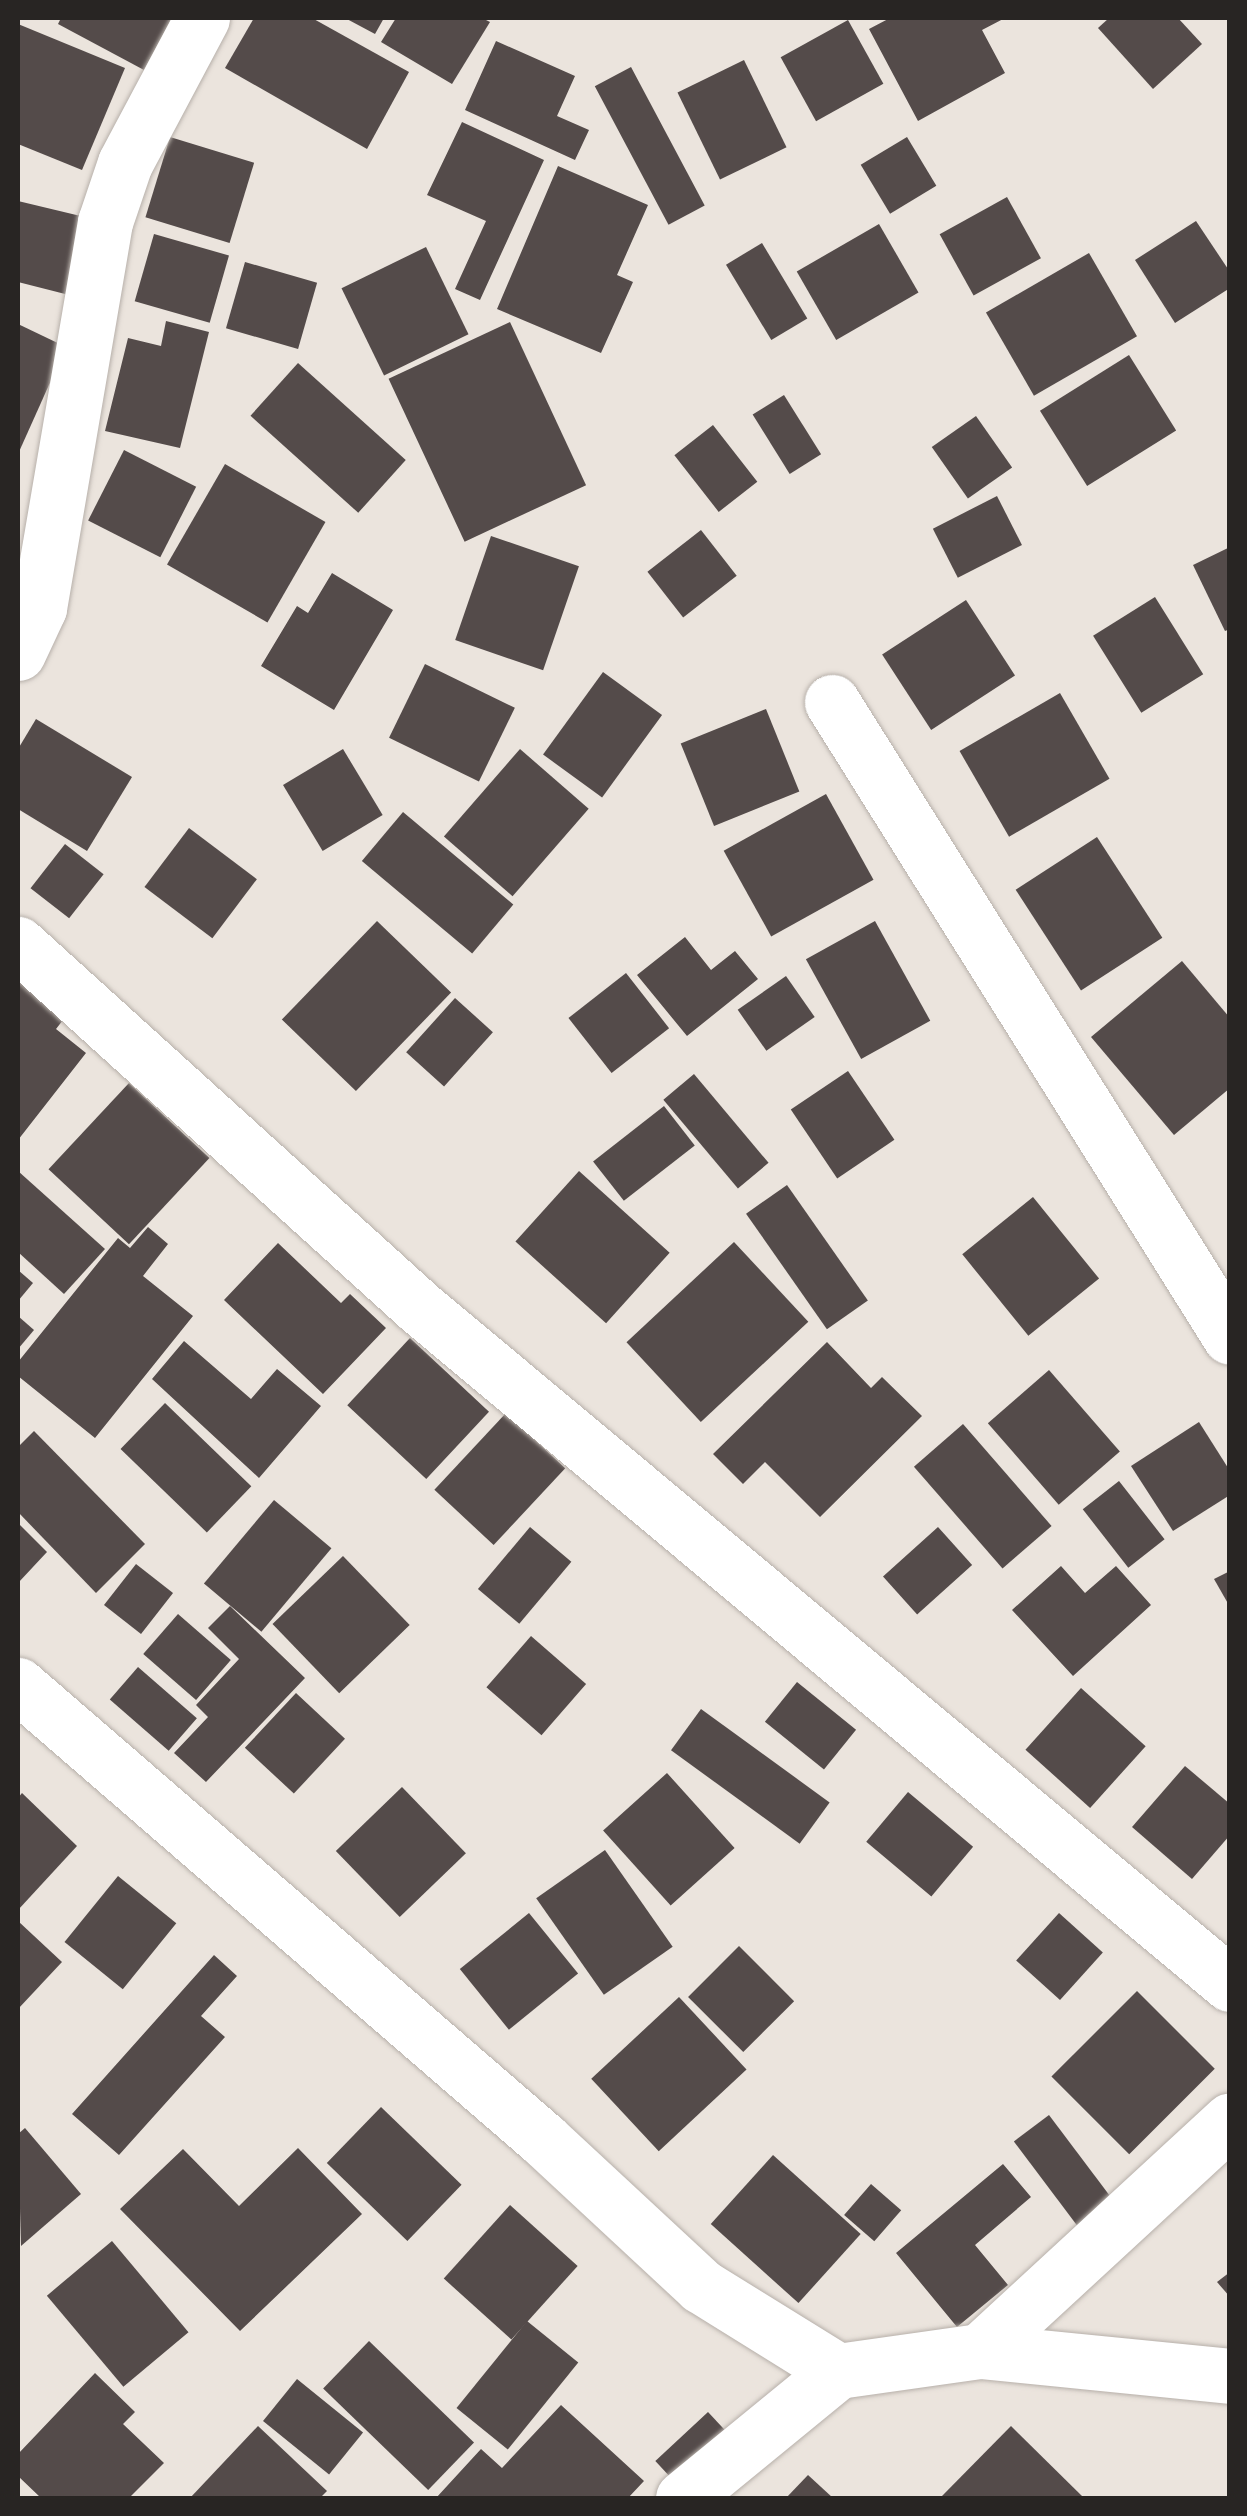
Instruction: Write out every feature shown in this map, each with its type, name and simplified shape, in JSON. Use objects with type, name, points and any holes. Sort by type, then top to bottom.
[{"type":"street","points":[[18,653],[38,608],[46,570],[105,222],[125,163],[202,18]]},
{"type":"street","points":[[832,702],[1230,1337]]},
{"type":"street","points":[[18,944],[420,1308],[1230,1984]]},
{"type":"street","points":[[25,1710],[544,2140],[701,2286],[838,2371]]},
{"type":"street","points":[[980,2351],[1230,2120]]},
{"type":"street","points":[[683,2498],[838,2371],[980,2351],[1230,2376]]},
{"type":"building","points":[[61,18],[172,18],[144,70],[58,24]]},
{"type":"building","points":[[254,18],[312,18],[409,72],[367,149],[225,68]]},
{"type":"building","points":[[345,18],[384,18],[375,34]]},
{"type":"building","points":[[396,18],[482,18],[490,22],[452,84],[381,42]]},
{"type":"building","points":[[890,18],[1005,18],[982,30],[1005,73],[918,121],[869,29]]},
{"type":"building","points":[[1109,18],[1178,18],[1202,44],[1153,89],[1098,28]]},
{"type":"building","points":[[848,20],[883,84],[816,121],[781,57]]},
{"type":"building","points":[[18,24],[125,68],[82,170],[18,144]]},
{"type":"building","points":[[496,41],[575,76],[557,116],[589,130],[575,160],[465,110]]},
{"type":"building","points":[[744,60],[787,147],[720,180],[677,92]]},
{"type":"building","points":[[631,67],[705,206],[669,225],[595,86]]},
{"type":"building","points":[[462,122],[544,160],[480,300],[455,289],[486,221],[427,195]]},
{"type":"building","points":[[170,137],[254,163],[230,243],[145,217]]},
{"type":"building","points":[[907,137],[936,186],[890,214],[861,165]]},
{"type":"building","points":[[558,166],[648,205],[617,275],[633,282],[601,353],[497,309]]},
{"type":"building","points":[[1007,197],[1041,258],[974,296],[940,234]]},
{"type":"building","points":[[18,201],[93,219],[73,296],[18,282]]},
{"type":"building","points":[[1196,221],[1230,272],[1230,288],[1175,323],[1135,260]]},
{"type":"building","points":[[879,224],[918,292],[836,340],[797,272]]},
{"type":"building","points":[[154,234],[229,255],[210,323],[135,301]]},
{"type":"building","points":[[762,243],[807,318],[771,340],[726,265]]},
{"type":"building","points":[[426,247],[469,334],[384,375],[342,288]]},
{"type":"building","points":[[1089,253],[1137,336],[1034,396],[986,312]]},
{"type":"building","points":[[245,262],[317,283],[298,349],[226,328]]},
{"type":"building","points":[[166,321],[209,332],[180,448],[105,431],[128,338],[161,346]]},
{"type":"building","points":[[510,322],[586,485],[465,542],[389,379]]},
{"type":"building","points":[[18,324],[66,347],[18,454]]},
{"type":"building","points":[[1129,355],[1176,430],[1087,486],[1040,411]]},
{"type":"building","points":[[298,363],[406,460],[358,513],[250,416]]},
{"type":"building","points":[[784,395],[821,454],[790,474],[753,415]]},
{"type":"building","points":[[976,416],[1012,468],[968,499],[932,447]]},
{"type":"building","points":[[713,425],[757,482],[719,512],[674,455]]},
{"type":"building","points":[[124,450],[196,487],[160,557],[88,520]]},
{"type":"building","points":[[225,464],[325,522],[267,622],[167,564]]},
{"type":"building","points":[[997,496],[1022,545],[958,578],[933,529]]},
{"type":"building","points":[[701,530],[737,576],[683,618],[647,572]]},
{"type":"building","points":[[491,536],[579,566],[543,670],[455,640]]},
{"type":"building","points":[[1230,547],[1230,629],[1225,631],[1193,565]]},
{"type":"building","points":[[332,573],[393,610],[334,710],[261,666],[297,606],[308,613]]},
{"type":"building","points":[[1155,597],[1203,674],[1141,713],[1093,636]]},
{"type":"building","points":[[966,600],[1015,675],[931,730],[882,654]]},
{"type":"building","points":[[425,664],[515,708],[479,782],[389,738]]},
{"type":"building","points":[[603,672],[662,715],[602,797],[543,755]]},
{"type":"building","points":[[1060,693],[1110,779],[1009,837],[960,751]]},
{"type":"building","points":[[766,709],[799,792],[714,826],[681,743]]},
{"type":"building","points":[[36,719],[132,777],[87,851],[18,809],[18,749]]},
{"type":"building","points":[[343,749],[383,815],[323,851],[283,785]]},
{"type":"building","points":[[520,749],[589,809],[513,896],[444,837]]},
{"type":"building","points":[[826,794],[874,880],[771,936],[724,851]]},
{"type":"building","points":[[403,812],[513,905],[472,954],[362,861]]},
{"type":"building","points":[[189,828],[257,879],[212,938],[144,887]]},
{"type":"building","points":[[1097,837],[1162,938],[1081,990],[1016,890]]},
{"type":"building","points":[[65,844],[104,874],[69,918],[31,888]]},
{"type":"building","points":[[377,921],[451,993],[356,1091],[282,1020]]},
{"type":"building","points":[[875,921],[930,1021],[861,1059],[806,959]]},
{"type":"building","points":[[685,937],[711,970],[735,951],[758,979],[687,1036],[637,975]]},
{"type":"building","points":[[1182,961],[1230,1018],[1230,1088],[1174,1135],[1091,1037]]},
{"type":"building","points":[[626,973],[669,1028],[612,1073],[568,1018]]},
{"type":"building","points":[[18,975],[70,1011],[56,1029],[86,1053],[18,1140]]},
{"type":"building","points":[[786,976],[815,1017],[766,1051],[738,1010]]},
{"type":"building","points":[[455,998],[493,1032],[444,1086],[406,1052]]},
{"type":"building","points":[[848,1071],[894,1140],[837,1178],[791,1110]]},
{"type":"building","points":[[694,1074],[769,1163],[738,1189],[663,1100]]},
{"type":"building","points":[[129,1083],[209,1158],[129,1244],[49,1169]]},
{"type":"building","points":[[664,1106],[695,1145],[624,1201],[593,1161]]},
{"type":"building","points":[[18,1171],[105,1249],[64,1294],[18,1252]]},
{"type":"building","points":[[579,1171],[670,1253],[606,1323],[515,1242]]},
{"type":"building","points":[[787,1185],[868,1301],[827,1329],[746,1214]]},
{"type":"building","points":[[1033,1197],[1099,1279],[1028,1336],[962,1254]]},
{"type":"building","points":[[148,1227],[168,1244],[143,1276],[193,1316],[95,1438],[18,1376],[18,1362],[118,1238],[130,1248]]},
{"type":"building","points":[[734,1242],[808,1322],[701,1422],[626,1342]]},
{"type":"building","points":[[278,1243],[341,1303],[350,1294],[386,1328],[323,1394],[224,1300]]},
{"type":"building","points":[[18,1270],[33,1283],[18,1301]]},
{"type":"building","points":[[18,1316],[34,1330],[18,1349]]},
{"type":"building","points":[[410,1338],[489,1412],[426,1479],[347,1405]]},
{"type":"building","points":[[184,1341],[251,1399],[277,1369],[321,1406],[259,1478],[152,1379]]},
{"type":"building","points":[[827,1342],[871,1388],[882,1377],[922,1416],[820,1517],[765,1462],[743,1484],[713,1454]]},
{"type":"building","points":[[1049,1370],[1120,1452],[1059,1505],[988,1423]]},
{"type":"building","points":[[165,1403],[251,1486],[207,1532],[121,1449]]},
{"type":"building","points":[[506,1413],[565,1468],[494,1545],[434,1490]]},
{"type":"building","points":[[1199,1422],[1230,1471],[1230,1495],[1173,1531],[1131,1466]]},
{"type":"building","points":[[963,1424],[1052,1526],[1003,1569],[914,1467]]},
{"type":"building","points":[[34,1431],[145,1544],[96,1593],[18,1512],[18,1447]]},
{"type":"building","points":[[1119,1481],[1165,1539],[1128,1568],[1083,1509]]},
{"type":"building","points":[[274,1500],[331,1548],[261,1632],[204,1583]]},
{"type":"building","points":[[18,1523],[47,1552],[18,1583]]},
{"type":"building","points":[[530,1527],[571,1562],[519,1624],[478,1589]]},
{"type":"building","points":[[938,1527],[972,1565],[917,1614],[883,1577]]},
{"type":"building","points":[[343,1556],[410,1625],[339,1693],[273,1624]]},
{"type":"building","points":[[136,1564],[173,1593],[141,1634],[104,1605]]},
{"type":"building","points":[[1061,1566],[1085,1593],[1116,1566],[1151,1605],[1073,1676],[1012,1610]]},
{"type":"building","points":[[1230,1571],[1230,1607],[1214,1579]]},
{"type":"building","points":[[230,1606],[305,1678],[206,1782],[174,1753],[208,1717],[196,1705],[239,1659],[208,1628]]},
{"type":"building","points":[[178,1614],[231,1660],[196,1700],[143,1654]]},
{"type":"building","points":[[531,1636],[586,1684],[541,1735],[486,1687]]},
{"type":"building","points":[[138,1667],[197,1718],[169,1751],[110,1699]]},
{"type":"building","points":[[797,1682],[856,1730],[824,1769],[765,1722]]},
{"type":"building","points":[[1081,1688],[1146,1746],[1090,1808],[1025,1750]]},
{"type":"building","points":[[296,1693],[345,1739],[294,1794],[245,1748]]},
{"type":"building","points":[[701,1709],[830,1802],[800,1844],[671,1750]]},
{"type":"building","points":[[1185,1766],[1230,1804],[1230,1835],[1192,1879],[1132,1827]]},
{"type":"building","points":[[667,1773],[735,1848],[671,1906],[603,1831]]},
{"type":"building","points":[[402,1787],[466,1853],[400,1917],[336,1851]]},
{"type":"building","points":[[908,1792],[973,1847],[931,1896],[866,1842]]},
{"type":"building","points":[[22,1793],[77,1846],[18,1910],[18,1798]]},
{"type":"building","points":[[605,1850],[673,1947],[604,1995],[536,1898]]},
{"type":"building","points":[[118,1876],[176,1923],[123,1989],[65,1942]]},
{"type":"building","points":[[529,1913],[578,1974],[509,2030],[460,1969]]},
{"type":"building","points":[[1059,1913],[1103,1952],[1060,2000],[1016,1961]]},
{"type":"building","points":[[18,1921],[62,1962],[18,2009]]},
{"type":"building","points":[[739,1946],[794,2001],[743,2052],[688,1997]]},
{"type":"building","points":[[214,1955],[237,1976],[201,2016],[225,2037],[119,2155],[72,2114]]},
{"type":"building","points":[[1137,1991],[1215,2069],[1129,2154],[1051,2077]]},
{"type":"building","points":[[679,1997],[747,2069],[659,2151],[591,2079]]},
{"type":"building","points":[[381,2107],[462,2185],[407,2241],[327,2163]]},
{"type":"building","points":[[1049,2115],[1113,2200],[1078,2226],[1014,2141]]},
{"type":"building","points":[[25,2128],[81,2194],[21,2246],[18,2134]]},
{"type":"building","points":[[298,2148],[362,2214],[240,2331],[120,2209],[183,2149],[239,2206]]},
{"type":"building","points":[[773,2155],[861,2234],[798,2303],[711,2224]]},
{"type":"building","points":[[1003,2164],[1031,2197],[975,2245],[1008,2285],[957,2327],[896,2253]]},
{"type":"building","points":[[871,2184],[901,2210],[874,2241],[844,2215]]},
{"type":"building","points":[[510,2205],[578,2266],[511,2339],[444,2279]]},
{"type":"building","points":[[112,2241],[188,2332],[123,2387],[47,2296]]},
{"type":"building","points":[[1230,2272],[1230,2297],[1217,2282]]},
{"type":"building","points":[[527,2321],[578,2363],[508,2450],[457,2408]]},
{"type":"building","points":[[369,2341],[474,2442],[428,2490],[323,2388]]},
{"type":"building","points":[[95,2373],[135,2412],[123,2424],[164,2463],[129,2498],[41,2498],[18,2476],[18,2454]]},
{"type":"building","points":[[297,2379],[363,2432],[329,2474],[263,2421]]},
{"type":"building","points":[[561,2405],[644,2481],[628,2498],[436,2498],[481,2449],[502,2468]]},
{"type":"building","points":[[708,2412],[733,2439],[681,2488],[655,2461]]},
{"type":"building","points":[[258,2426],[327,2491],[320,2498],[190,2498]]},
{"type":"building","points":[[1011,2426],[1084,2498],[942,2496]]},
{"type":"building","points":[[808,2475],[833,2498],[786,2498]]}]
